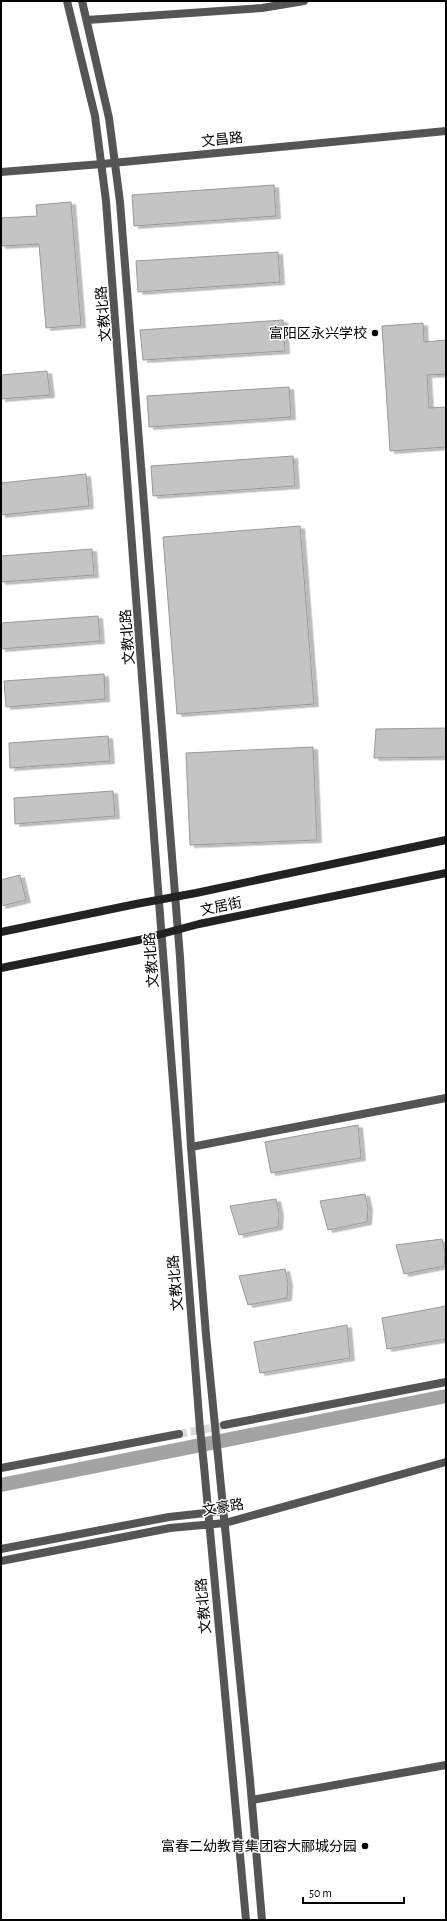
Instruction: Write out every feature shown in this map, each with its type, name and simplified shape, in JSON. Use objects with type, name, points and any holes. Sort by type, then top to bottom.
[{"type":"main road","name":"文居街","points":[[1,932],[175,898],[446,840]]},
{"type":"main road","name":"文居街","points":[[1,968],[139,940],[177,929],[446,873]]},
{"type":"street","name":"文教北路","points":[[67,1],[95,116],[102,164],[122,392],[180,1187],[200,1429],[246,1920]]},
{"type":"street","name":"文教北路","points":[[82,1],[109,118],[120,210],[175,898],[191,1147],[206,1335],[220,1426],[220,1464],[225,1523],[262,1920]]},
{"type":"street","points":[[87,20],[262,8],[304,1]]},
{"type":"street","name":"文昌路","points":[[1,172],[114,163],[446,131]]},
{"type":"street","points":[[191,1147],[446,1098]]},
{"type":"street","points":[[220,1426],[446,1382]]},
{"type":"street","points":[[1,1468],[179,1434]]},
{"type":"street","name":"文豪路","points":[[1,1561],[170,1528],[225,1523],[446,1462]]},
{"type":"street","name":"文豪路","points":[[1,1549],[169,1517],[224,1511]]},
{"type":"street","points":[[252,1800],[446,1765]]},
{"type":"building","points":[[274,185],[276,216],[134,226],[132,195]]},
{"type":"building","points":[[71,202],[81,325],[46,328],[39,244],[1,246],[1,218],[37,216],[36,205]]},
{"type":"building","points":[[278,252],[280,282],[138,292],[136,261]]},
{"type":"building","points":[[283,320],[285,351],[143,360],[140,330]]},
{"type":"building","points":[[423,323],[424,342],[446,340],[446,374],[427,375],[429,408],[446,407],[446,447],[390,451],[382,326]]},
{"type":"building","points":[[47,371],[50,395],[1,399],[1,375]]},
{"type":"building","points":[[289,387],[291,417],[149,427],[147,396]]},
{"type":"building","points":[[293,456],[295,486],[153,496],[151,466]]},
{"type":"building","points":[[86,474],[89,506],[1,515],[1,483]]},
{"type":"building","points":[[300,526],[314,704],[177,714],[163,537]]},
{"type":"building","points":[[92,549],[94,575],[1,582],[1,556]]},
{"type":"building","points":[[98,616],[100,641],[1,649],[1,623]]},
{"type":"building","points":[[104,674],[105,699],[6,707],[4,681]]},
{"type":"building","points":[[446,728],[446,757],[374,758],[376,729]]},
{"type":"building","points":[[108,736],[110,761],[10,768],[9,743]]},
{"type":"building","points":[[313,747],[317,840],[190,845],[186,753]]},
{"type":"building","points":[[113,791],[115,816],[15,824],[14,798]]},
{"type":"building","points":[[20,875],[26,900],[1,906],[1,880]]},
{"type":"building","points":[[358,1125],[361,1158],[271,1173],[265,1142]]},
{"type":"building","points":[[365,1194],[368,1208],[367,1222],[328,1230],[320,1201]]},
{"type":"building","points":[[276,1199],[279,1213],[278,1227],[239,1235],[230,1206]]},
{"type":"building","points":[[442,1239],[445,1253],[444,1266],[404,1274],[396,1245]]},
{"type":"building","points":[[285,1269],[288,1283],[287,1298],[248,1305],[239,1276]]},
{"type":"building","points":[[446,1306],[446,1339],[387,1349],[382,1318]]},
{"type":"building","points":[[347,1325],[350,1358],[260,1373],[254,1342]]},
{"type":"waterway","points":[[1,1485],[446,1396]]},
{"type":"tunnel","points":[[179,1434],[222,1426]]},
{"type":"place","name":"富阳区永兴学校","points":[[375,333]]},
{"type":"place","name":"富春二幼教育集团容大郦城分园","points":[[365,1846]]}]
